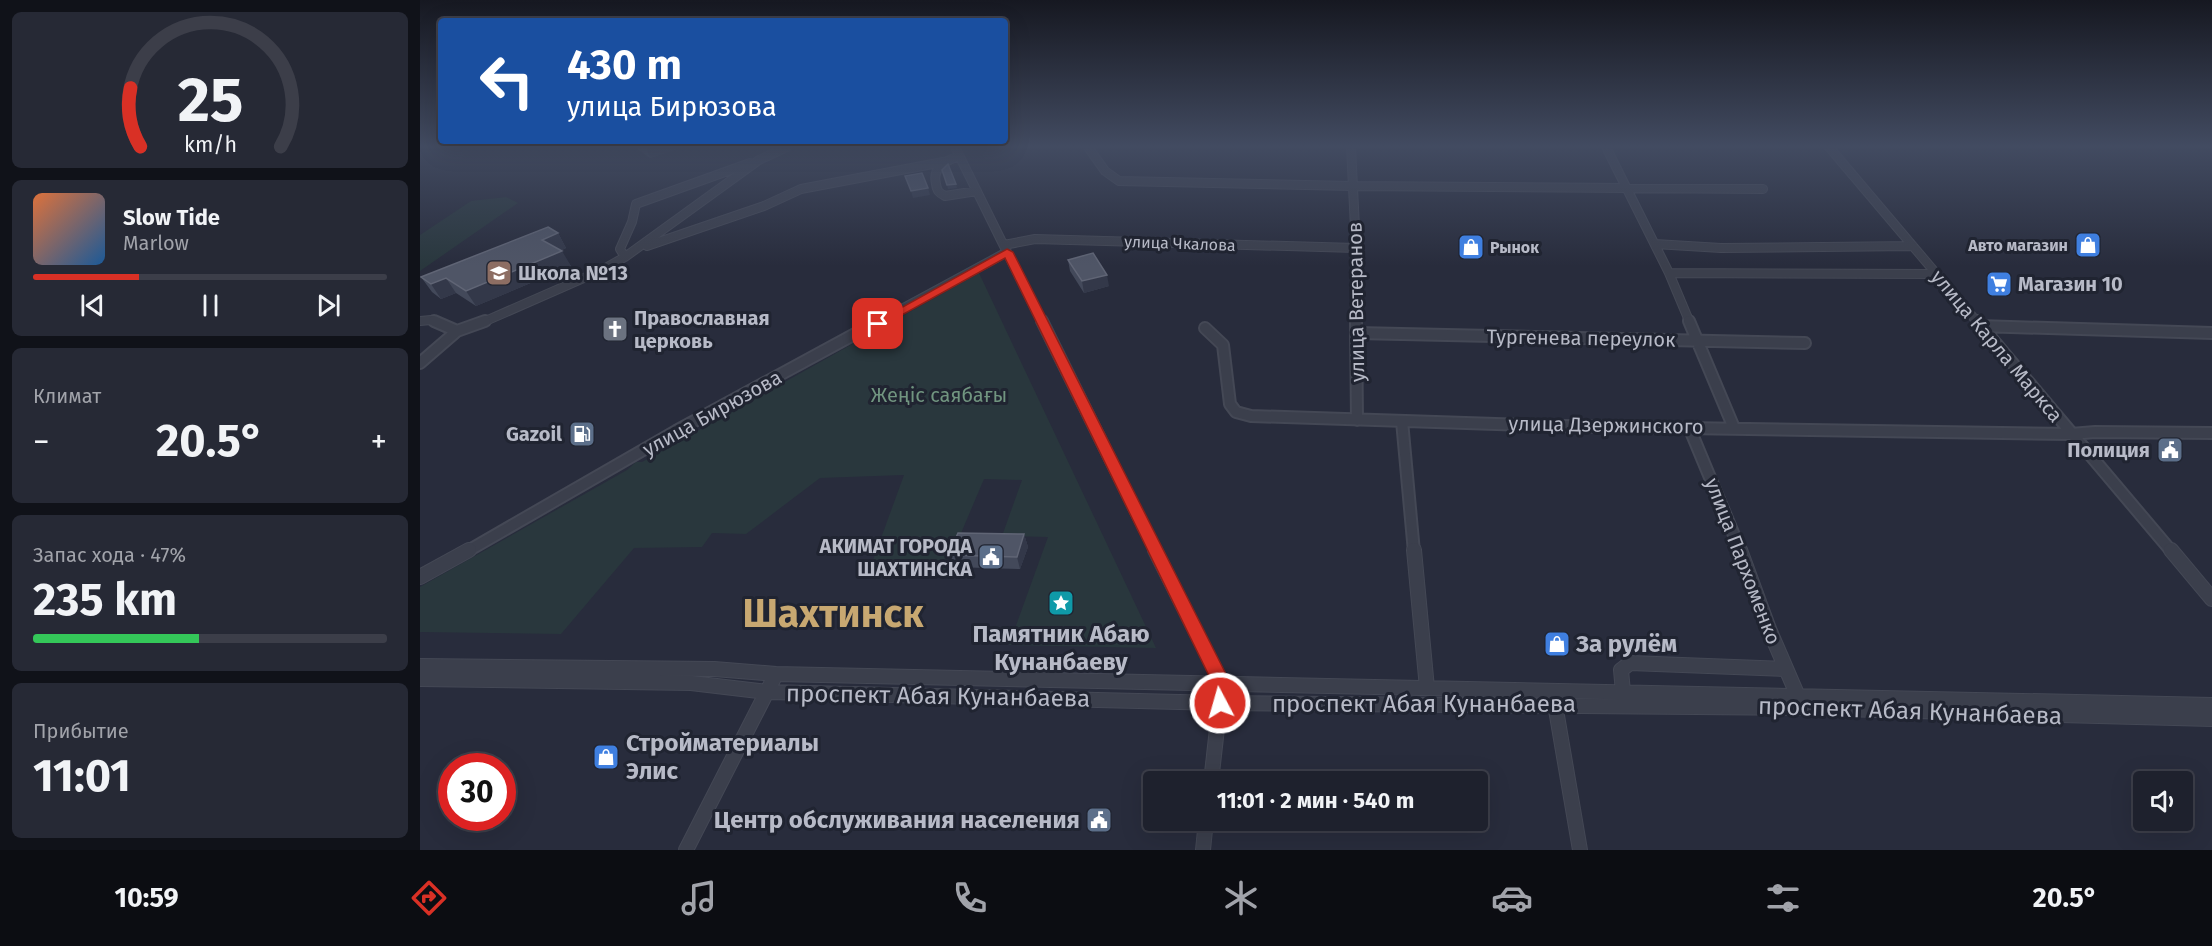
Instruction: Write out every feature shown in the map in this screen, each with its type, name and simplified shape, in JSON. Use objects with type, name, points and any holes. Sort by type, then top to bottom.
[{"type":"street","points":[[625,257],[620,249],[632,222],[636,204],[684,187]]},
{"type":"street","points":[[420,363],[457,331],[486,321],[602,270],[625,257],[723,187]]},
{"type":"street","points":[[636,250],[756,209],[801,189],[813,187]]},
{"type":"street","points":[[937,187],[940,194],[952,196],[977,191]]},
{"type":"street","points":[[975,187],[1222,684],[1212,771]]},
{"type":"street","name":"улица Ветеранов","points":[[1353,187],[1356,248],[1357,420]]},
{"type":"street","points":[[1414,187],[1763,189]]},
{"type":"street","name":"улица Карла Маркса","points":[[1863,187],[2212,599]]},
{"type":"street","points":[[1627,189],[1669,273],[1734,428]]},
{"type":"street","name":"улица Чкалова","points":[[1005,249],[1035,239],[1356,248]]},
{"type":"street","points":[[1655,244],[1721,248],[1913,246]]},
{"type":"street","name":"улица Бирюзова","points":[[420,577],[534,514],[676,430],[1005,249]]},
{"type":"street","points":[[1669,273],[1936,274]]},
{"type":"street","points":[[420,321],[431,320],[457,331]]},
{"type":"street","points":[[1979,326],[2212,333]]},
{"type":"street","name":"улица Дзержинского","points":[[1205,328],[1223,345],[1230,404],[1236,412],[1251,416],[2071,434],[2095,432],[2212,433]]},
{"type":"street","name":"Тургенева переулок","points":[[1357,333],[1805,343]]},
{"type":"street","points":[[1402,421],[1427,688]]},
{"type":"street","name":"улица Пархоменко","points":[[1689,427],[1735,536],[1785,669],[1800,702]]},
{"type":"street","points":[[1623,692],[1622,670],[1630,663],[1785,669]]},
{"type":"street","name":"проспект Абая Кунанбаева","points":[[420,666],[714,669],[776,674],[1623,692],[1800,702],[2212,719]]},
{"type":"street","points":[[686,850],[776,674]]},
{"type":"street","name":"проспект Абая Кунанбаева","points":[[420,679],[691,683],[767,692],[1220,703],[1800,702],[2212,705]]},
{"type":"street","points":[[1555,704],[1580,850]]},
{"type":"street","points":[[1203,850],[1205,831]]},
{"type":"green space","points":[[506,197],[518,203],[420,271],[420,235],[471,201]]},
{"type":"green space","name":"Жеңіс саябағы","points":[[979,273],[1156,648],[1009,645],[1048,537],[1002,536],[1022,480],[984,479],[945,571],[869,571],[904,475],[820,478],[746,534],[712,533],[702,547],[634,548],[561,634],[420,632],[420,587],[627,470],[636,462],[642,462]]},
{"type":"building","points":[[909,187],[928,188],[911,191]]},
{"type":"building","points":[[548,227],[558,233],[542,240],[562,251],[466,291],[446,278],[431,284],[421,277]]},
{"type":"building","points":[[1093,253],[1107,275],[1082,281],[1068,260]]},
{"type":"building","points":[[958,533],[1024,534],[1017,557],[948,555]]},
{"type":"place","name":"Авто магазин","points":[[2088,245]]},
{"type":"place","name":"Рынок","points":[[1471,247]]},
{"type":"place","name":"Школа №13","points":[[499,273]]},
{"type":"place","name":"Магазин 10","points":[[1999,284]]},
{"type":"place","name":"Православная церковь","points":[[615,329]]},
{"type":"place","name":"Gazoil","points":[[582,434]]},
{"type":"place","name":"Полиция","points":[[2170,450]]},
{"type":"place","name":"АКИМАТ ГОРОДА ШАХТИНСКА","points":[[991,557]]},
{"type":"place","name":"Памятник Абаю Кунанбаеву","points":[[1061,603]]},
{"type":"place","name":"За рулём","points":[[1557,644]]},
{"type":"place","name":"Стройматериалы Элис","points":[[606,757]]},
{"type":"place","name":"Центр обслуживания населения","points":[[1099,820]]},
{"type":"district","name":"Шахтинск","points":[[833,613]]},
{"type":"route","points":[[878,324],[1007,252],[1222,684],[1220,703]]}]
